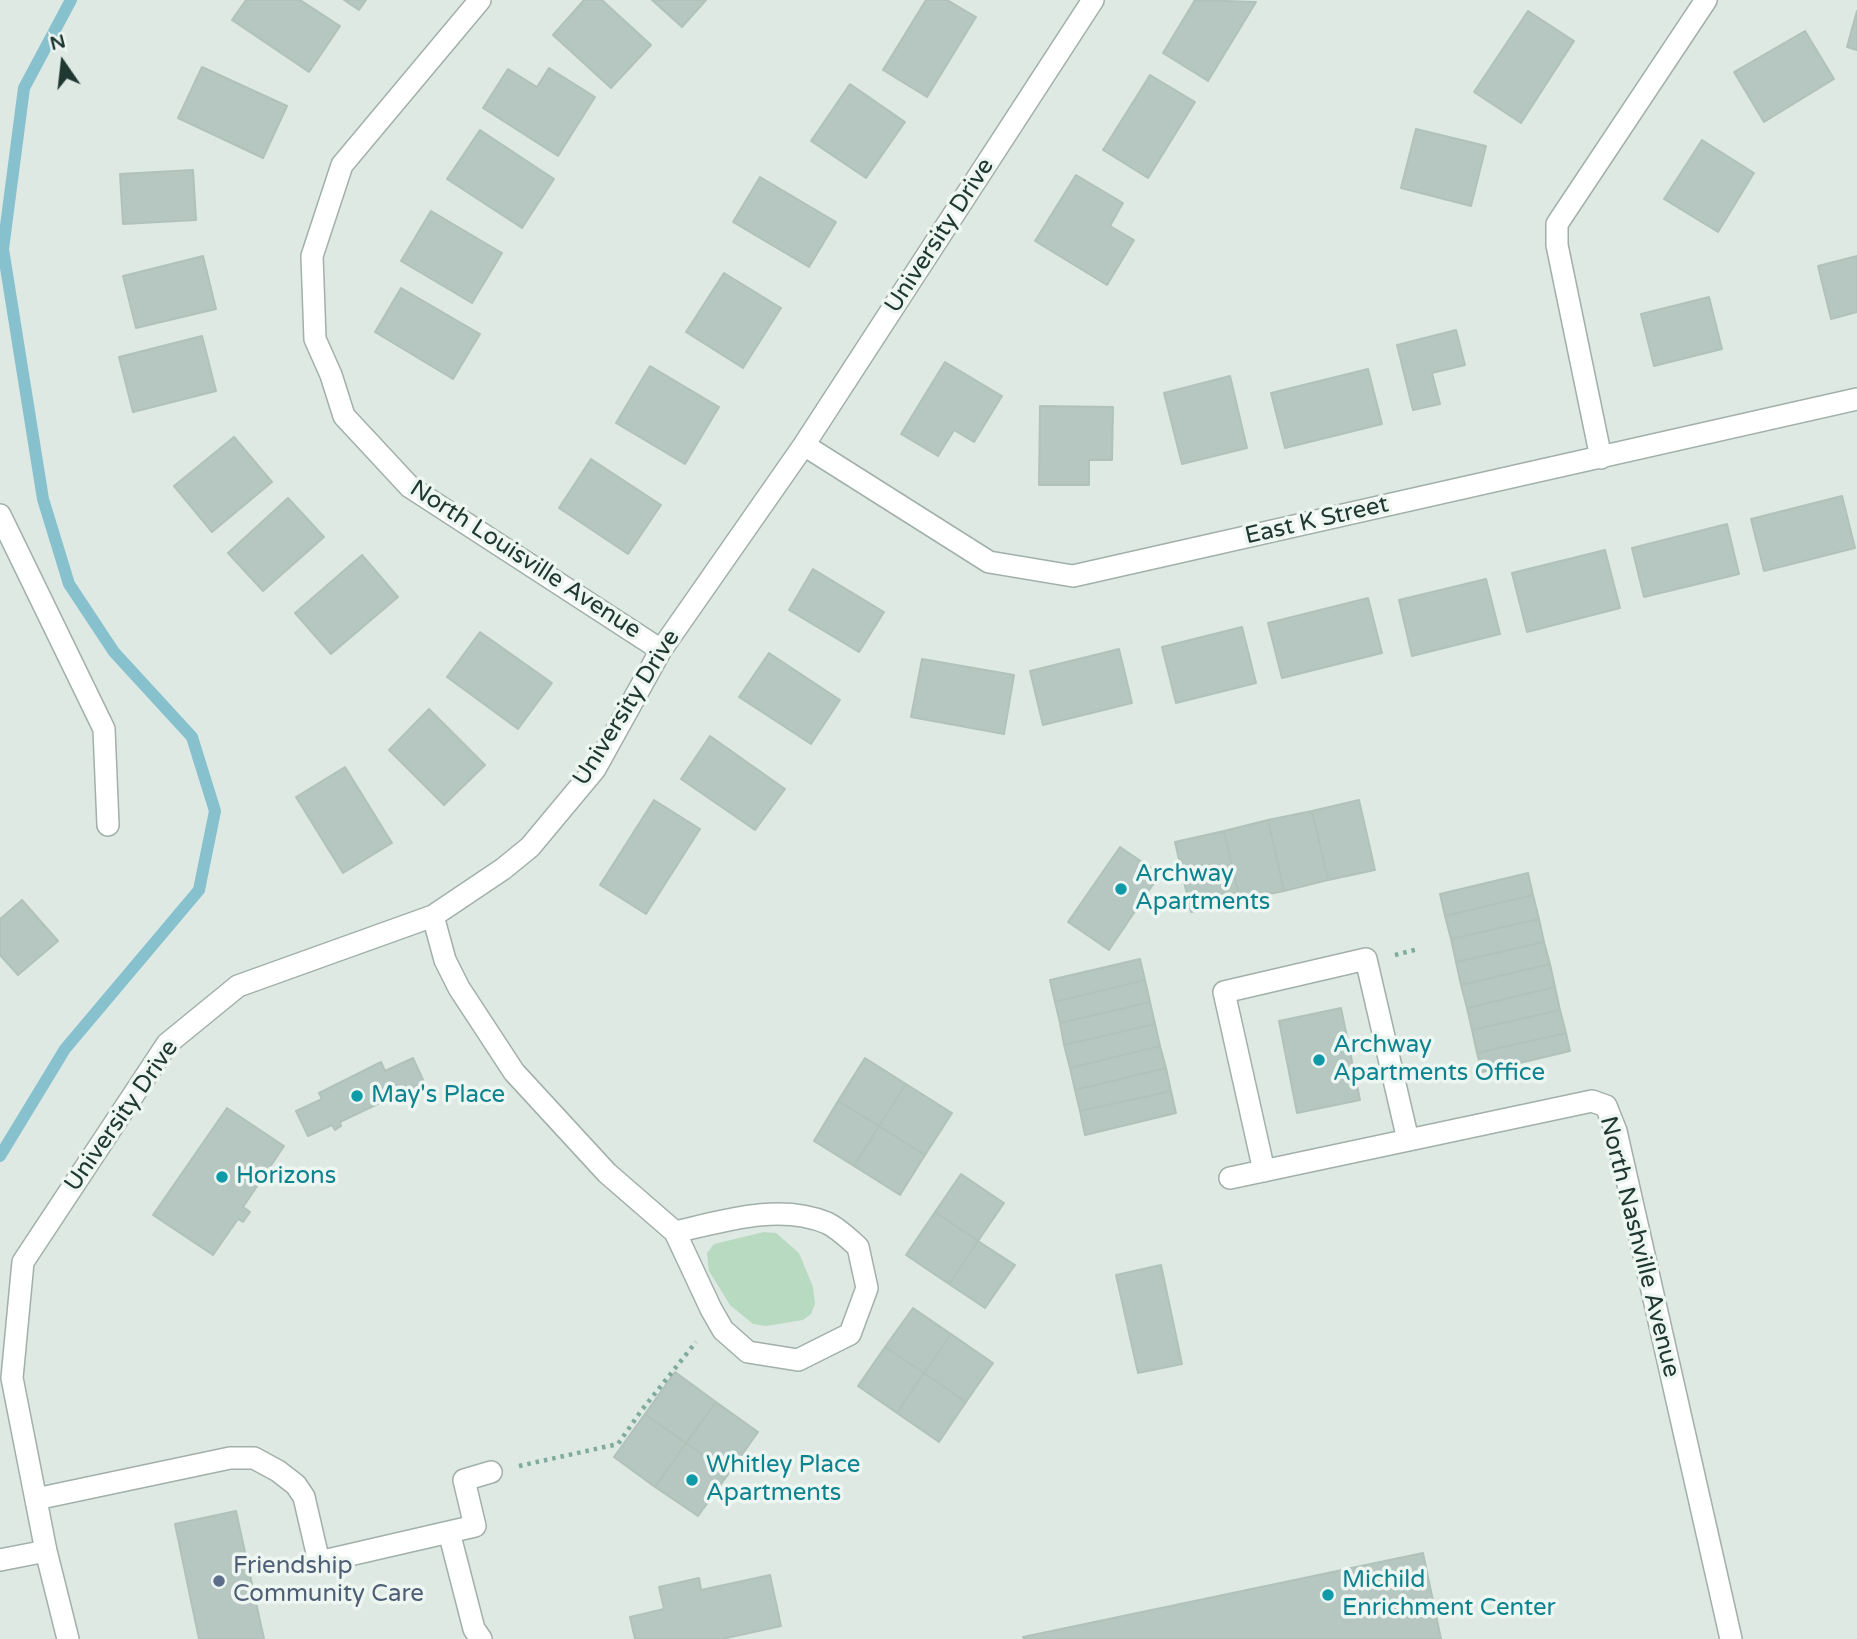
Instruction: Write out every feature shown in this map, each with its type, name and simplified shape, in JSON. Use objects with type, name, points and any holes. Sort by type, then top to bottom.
[{"type":"street","name":"North Louisville Avenue","points":[[480,0],[342,165],[312,256],[315,339],[331,375],[344,416],[410,487],[661,650]]},
{"type":"street","name":"University Drive","points":[[68,1639],[46,1551],[12,1378],[23,1262],[167,1044],[238,986],[433,915],[503,869],[530,847],[594,769],[661,650],[804,445],[1093,0]]},
{"type":"street","points":[[1601,458],[1557,245],[1557,224],[1706,0]]},
{"type":"street","name":"East K Street","points":[[804,445],[989,562],[1073,576],[1857,399]]},
{"type":"street","points":[[0,515],[104,729],[108,825]]},
{"type":"street","points":[[433,915],[445,960],[459,988],[514,1072],[607,1173],[675,1232],[723,1330],[748,1352],[798,1360],[849,1334],[867,1288],[858,1247],[829,1224],[785,1213],[737,1218],[675,1232]]},
{"type":"street","points":[[1264,1171],[1224,992],[1366,959],[1408,1140]]},
{"type":"street","name":"North Nashville Avenue","points":[[1230,1178],[1592,1101],[1606,1106],[1616,1131],[1731,1639]]},
{"type":"street","points":[[36,1499],[230,1458],[254,1458],[296,1485],[304,1497],[320,1562],[475,1526],[464,1479],[491,1472]]},
{"type":"street","points":[[449,1532],[474,1629],[481,1639]]},
{"type":"street","points":[[0,1560],[46,1551]]},
{"type":"path","points":[[491,1472],[618,1444],[715,1318]]},
{"type":"green space","points":[[764,1232],[776,1233],[799,1253],[813,1287],[815,1304],[811,1314],[803,1320],[766,1326],[753,1324],[730,1305],[709,1271],[707,1253],[714,1244]]},
{"type":"building","points":[[246,0],[300,0],[340,26],[309,72],[232,20]]},
{"type":"building","points":[[344,0],[366,0],[359,10]]},
{"type":"building","points":[[584,0],[602,0],[651,45],[611,88],[553,35]]},
{"type":"building","points":[[652,0],[706,0],[682,27]]},
{"type":"building","points":[[926,0],[947,0],[976,17],[927,97],[883,70]]},
{"type":"building","points":[[1195,0],[1256,2],[1208,81],[1163,53]]},
{"type":"building","points":[[1528,11],[1574,41],[1521,123],[1474,92]]},
{"type":"building","points":[[1857,11],[1857,50],[1847,47]]},
{"type":"building","points":[[1805,31],[1834,79],[1764,122],[1734,72]]},
{"type":"building","points":[[202,67],[287,106],[263,158],[178,118]]},
{"type":"building","points":[[549,68],[595,97],[558,156],[483,108],[508,69],[537,87]]},
{"type":"building","points":[[1150,75],[1195,102],[1148,178],[1103,150]]},
{"type":"building","points":[[850,84],[905,122],[866,178],[811,141]]},
{"type":"building","points":[[1416,129],[1486,146],[1471,206],[1401,188]]},
{"type":"building","points":[[480,130],[554,179],[522,228],[447,179]]},
{"type":"building","points":[[1702,140],[1754,173],[1718,232],[1664,199]]},
{"type":"building","points":[[193,170],[196,220],[123,224],[120,174]]},
{"type":"building","points":[[1076,175],[1123,203],[1110,226],[1134,240],[1107,285],[1035,241]]},
{"type":"building","points":[[760,177],[836,222],[809,267],[733,222]]},
{"type":"building","points":[[431,211],[502,253],[472,303],[401,261]]},
{"type":"building","points":[[203,256],[216,309],[136,328],[123,276]]},
{"type":"building","points":[[1857,256],[1857,312],[1831,319],[1818,266]]},
{"type":"building","points":[[724,273],[781,308],[743,368],[686,332]]},
{"type":"building","points":[[401,288],[480,334],[453,379],[375,332]]},
{"type":"building","points":[[1709,297],[1722,349],[1654,366],[1641,314]]},
{"type":"building","points":[[1456,330],[1465,365],[1432,373],[1440,404],[1413,410],[1397,345]]},
{"type":"building","points":[[202,336],[216,391],[133,412],[119,357]]},
{"type":"building","points":[[945,362],[1002,396],[974,442],[954,430],[938,456],[901,434]]},
{"type":"building","points":[[650,366],[719,407],[685,464],[616,423]]},
{"type":"building","points":[[1368,369],[1382,424],[1285,448],[1271,393]]},
{"type":"building","points":[[1230,376],[1247,448],[1182,464],[1164,393]]},
{"type":"building","points":[[1040,406],[1113,407],[1112,460],[1089,460],[1089,485],[1039,485]]},
{"type":"building","points":[[234,437],[272,482],[212,532],[174,486]]},
{"type":"building","points":[[591,459],[661,505],[628,554],[559,508]]},
{"type":"building","points":[[1842,496],[1855,548],[1764,571],[1751,519]]},
{"type":"building","points":[[288,498],[324,537],[263,591],[228,553]]},
{"type":"building","points":[[1727,524],[1739,574],[1644,597],[1632,548]]},
{"type":"building","points":[[1605,550],[1620,608],[1527,632],[1512,573]]},
{"type":"building","points":[[362,555],[398,597],[331,654],[295,613]]},
{"type":"building","points":[[813,569],[884,612],[859,652],[789,610]]},
{"type":"building","points":[[1486,579],[1500,634],[1412,656],[1399,600]]},
{"type":"building","points":[[1368,598],[1382,653],[1282,678],[1268,623]]},
{"type":"building","points":[[1242,627],[1256,683],[1176,703],[1162,647]]},
{"type":"building","points":[[480,632],[552,683],[518,729],[447,677]]},
{"type":"building","points":[[1119,649],[1132,703],[1043,725],[1030,671]]},
{"type":"building","points":[[769,653],[840,700],[811,744],[739,697]]},
{"type":"building","points":[[922,659],[1014,675],[1004,734],[911,717]]},
{"type":"building","points":[[429,709],[485,765],[444,805],[389,750]]},
{"type":"building","points":[[710,736],[785,789],[755,830],[681,779]]},
{"type":"building","points":[[345,767],[392,843],[343,873],[296,797]]},
{"type":"building","points":[[654,800],[700,829],[646,914],[600,885]]},
{"type":"building","name":"Archway Apartments","points":[[1359,800],[1375,870],[1328,880],[1312,811]]},
{"type":"building","name":"Archway Apartments","points":[[1312,811],[1328,880],[1284,891],[1268,820]]},
{"type":"building","name":"Archway Apartments","points":[[1268,820],[1284,891],[1240,900],[1224,831]]},
{"type":"building","name":"Archway Apartments","points":[[1224,831],[1240,900],[1191,912],[1175,842]]},
{"type":"building","name":"Archway Apartments","points":[[1120,847],[1160,874],[1109,950],[1068,922]]},
{"type":"building","points":[[1528,873],[1533,895],[1445,916],[1440,894]]},
{"type":"building","points":[[1533,895],[1539,919],[1451,939],[1445,916]]},
{"type":"building","points":[[22,900],[58,941],[18,975],[0,955],[0,919]]},
{"type":"building","points":[[1539,919],[1544,942],[1456,962],[1451,939]]},
{"type":"building","points":[[1544,942],[1550,964],[1461,985],[1456,962]]},
{"type":"building","name":"Archway Apartments","points":[[1140,959],[1145,980],[1055,1002],[1050,980]]},
{"type":"building","points":[[1550,964],[1555,987],[1467,1008],[1461,985]]},
{"type":"building","name":"Archway Apartments","points":[[1145,980],[1150,1002],[1060,1023],[1055,1002]]},
{"type":"building","points":[[1555,987],[1560,1010],[1472,1030],[1467,1008]]},
{"type":"building","points":[[1150,1002],[1155,1024],[1064,1045],[1060,1023]]},
{"type":"building","name":"Archway Apartments Office","points":[[1341,1008],[1360,1100],[1297,1113],[1279,1021]]},
{"type":"building","points":[[1560,1010],[1566,1033],[1477,1053],[1472,1030]]},
{"type":"building","points":[[1155,1024],[1160,1046],[1070,1068],[1064,1045]]},
{"type":"building","points":[[1566,1033],[1570,1051],[1482,1072],[1477,1053]]},
{"type":"building","points":[[1160,1046],[1166,1068],[1075,1090],[1070,1068]]},
{"type":"building","name":"May's Place","points":[[413,1058],[424,1082],[340,1122],[341,1126],[335,1130],[332,1125],[308,1136],[296,1111],[322,1099],[319,1093],[381,1062],[385,1071]]},
{"type":"building","points":[[865,1058],[906,1084],[879,1126],[838,1101]]},
{"type":"building","points":[[1166,1068],[1171,1091],[1080,1111],[1075,1090]]},
{"type":"building","points":[[906,1084],[952,1113],[925,1155],[879,1126]]},
{"type":"building","points":[[1171,1091],[1176,1113],[1085,1135],[1080,1111]]},
{"type":"building","points":[[838,1101],[879,1126],[854,1166],[814,1141]]},
{"type":"building","name":"Horizons","points":[[227,1108],[284,1146],[243,1207],[250,1212],[243,1222],[238,1219],[213,1255],[153,1215]]},
{"type":"building","points":[[879,1126],[925,1155],[900,1195],[854,1166]]},
{"type":"building","points":[[961,1174],[1004,1203],[978,1241],[935,1212]]},
{"type":"building","points":[[935,1212],[978,1241],[949,1284],[906,1255]]},
{"type":"building","points":[[978,1241],[1015,1265],[985,1308],[949,1284]]},
{"type":"building","points":[[1161,1265],[1182,1364],[1138,1373],[1116,1275]]},
{"type":"building","points":[[913,1308],[951,1334],[924,1373],[885,1347]]},
{"type":"building","points":[[951,1334],[993,1363],[966,1402],[924,1373]]},
{"type":"building","name":"Whitley Place Apartments","points":[[885,1347],[924,1373],[897,1413],[858,1386]]},
{"type":"building","name":"Whitley Place Apartments","points":[[675,1372],[716,1402],[686,1443],[645,1414]]},
{"type":"building","name":"Whitley Place Apartments","points":[[924,1373],[966,1402],[939,1442],[897,1413]]},
{"type":"building","name":"Whitley Place Apartments","points":[[716,1402],[758,1432],[729,1473],[686,1443]]},
{"type":"building","name":"Whitley Place Apartments","points":[[645,1414],[686,1443],[655,1487],[614,1457]]},
{"type":"building","name":"Whitley Place Apartments","points":[[686,1443],[729,1473],[698,1516],[655,1487]]},
{"type":"building","name":"Friendship Community Care","points":[[236,1511],[264,1639],[199,1639],[175,1524]]},
{"type":"building","name":"Michild Enrichment Center","points":[[1423,1553],[1441,1639],[1023,1637]]},
{"type":"building","points":[[770,1575],[781,1626],[722,1639],[635,1639],[630,1617],[664,1609],[659,1587],[699,1578],[701,1590]]},
{"type":"waterway","points":[[0,1156],[65,1049],[199,890],[215,811],[192,737],[114,652],[69,584],[43,499],[3,249],[24,88],[71,0]]},
{"type":"place","name":"Archway Apartments","points":[[1121,889]]},
{"type":"place","name":"Archway Apartments Office","points":[[1319,1060]]},
{"type":"place","name":"May's Place","points":[[357,1096]]},
{"type":"place","name":"Horizons","points":[[222,1177]]},
{"type":"place","name":"Whitley Place Apartments","points":[[692,1480]]},
{"type":"place","name":"Friendship Community Care","points":[[219,1581]]},
{"type":"place","name":"Michild Enrichment Center","points":[[1328,1595]]}]
